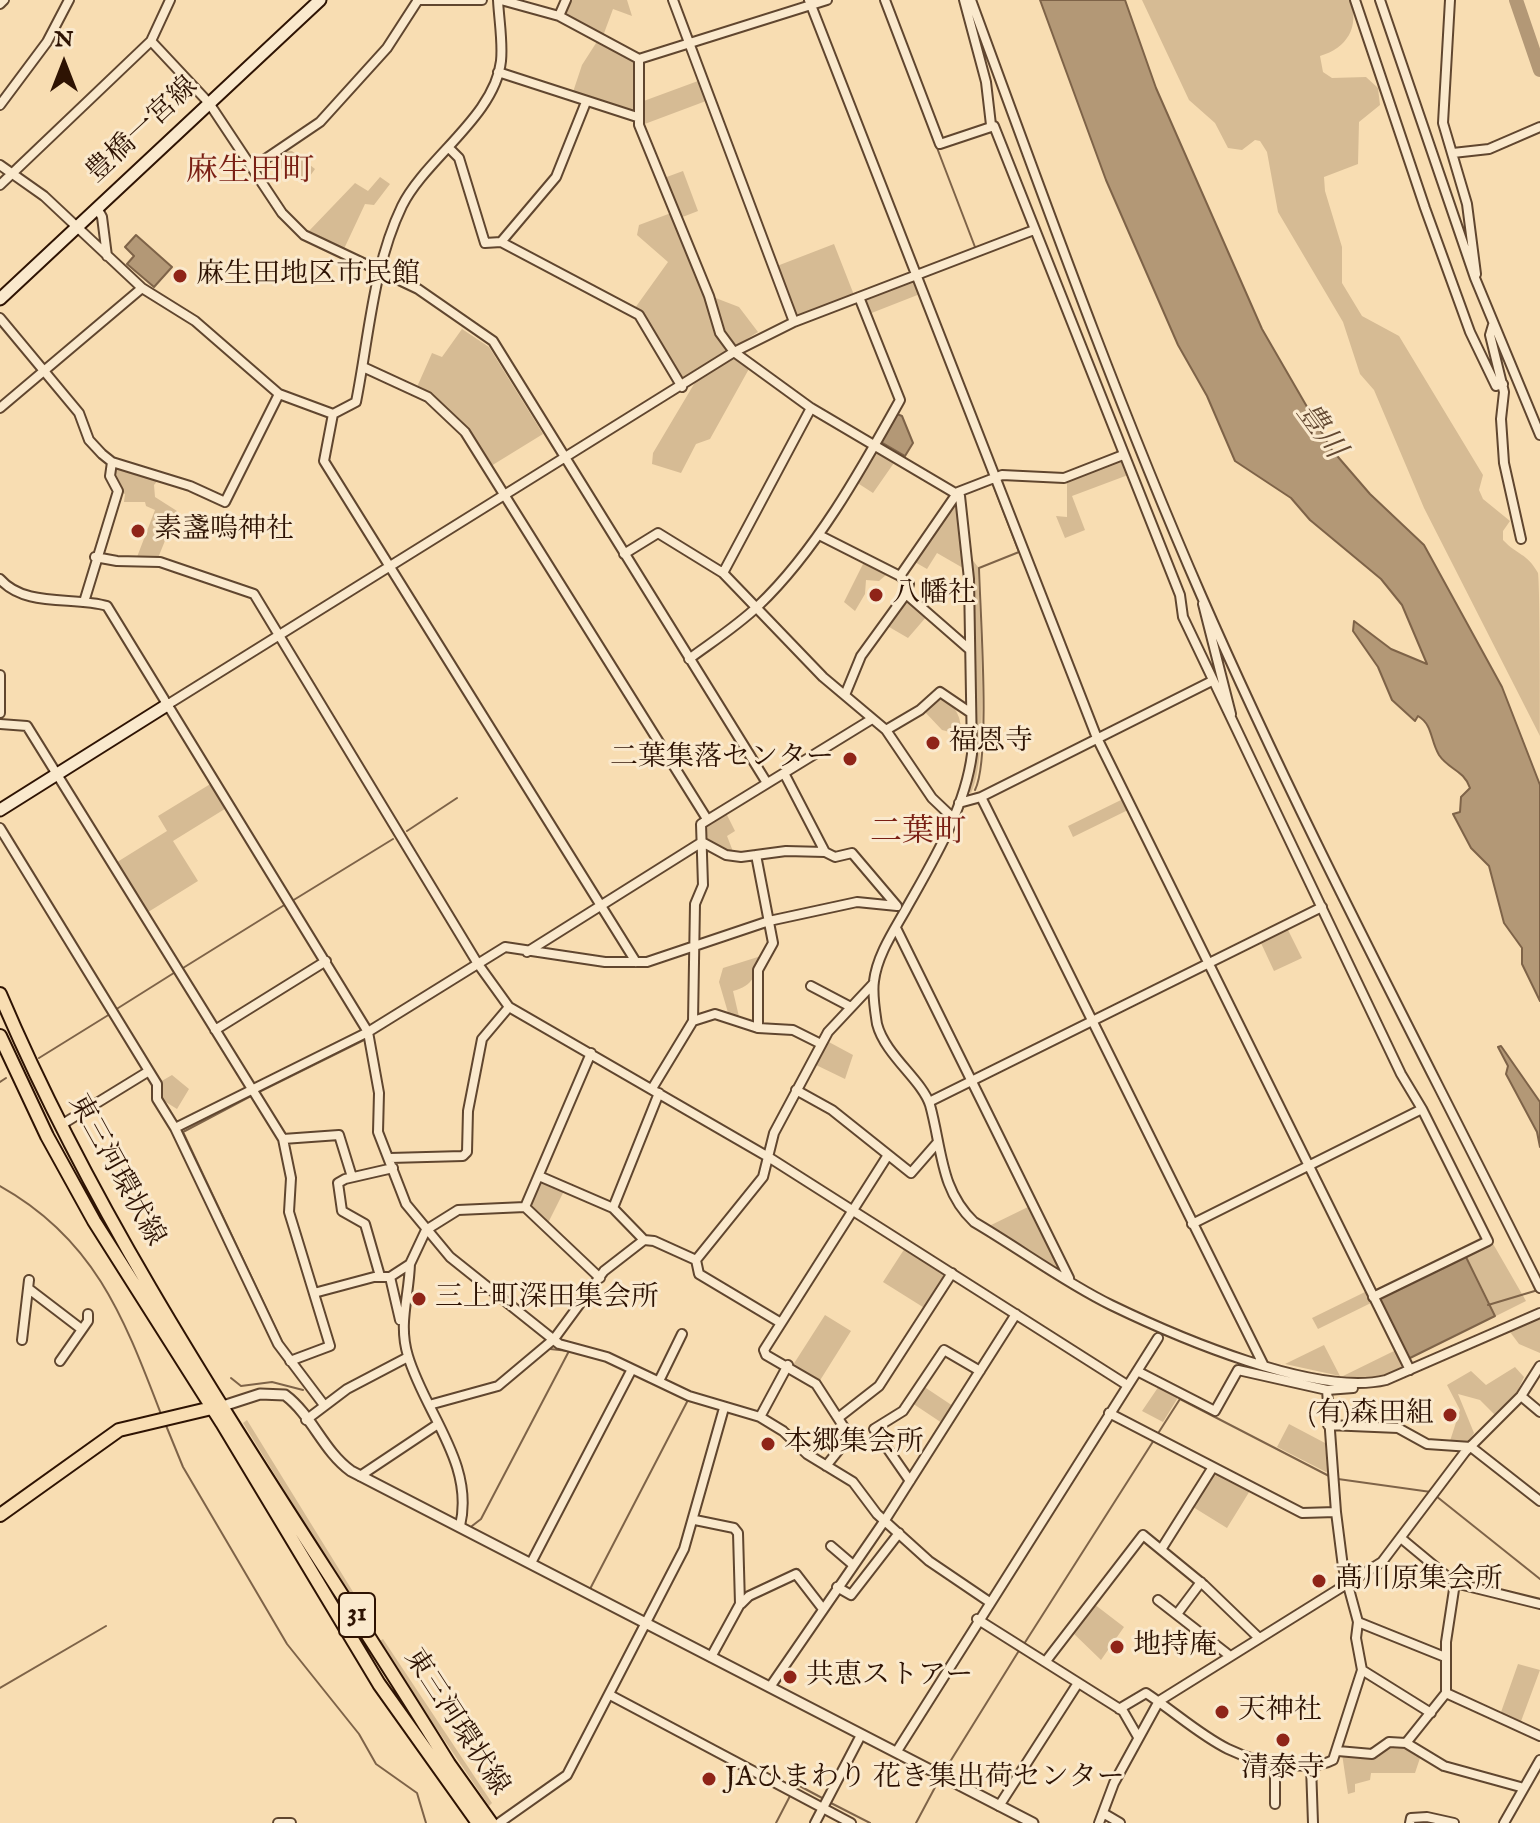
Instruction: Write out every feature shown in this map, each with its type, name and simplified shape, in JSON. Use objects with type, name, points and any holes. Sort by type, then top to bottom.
[{"type":"main road","name":"豊橋一宮線","points":[[0,299],[320,0]]},
{"type":"main road","points":[[0,810],[57,777],[167,705]]},
{"type":"main road","name":"東三河環状線","points":[[0,994],[61,1125],[217,1407],[379,1684],[478,1823]]},
{"type":"main road","name":"東三河環状線","points":[[0,1036],[47,1136],[94,1221],[449,1764],[491,1823]]},
{"type":"main road","points":[[2,1511],[101,1439],[132,1425],[217,1407]]},
{"type":"street","points":[[0,105],[47,42],[69,0]]},
{"type":"street","points":[[0,185],[151,41],[170,0]]},
{"type":"street","points":[[252,168],[320,122],[387,48],[417,0],[482,0]]},
{"type":"street","points":[[0,165],[76,226],[142,288],[195,321],[279,394],[333,414],[356,402],[380,272],[402,208],[415,184],[467,128],[498,72],[501,61],[499,0],[559,16],[639,59],[811,2],[827,0]]},
{"type":"street","points":[[559,16],[566,0]]},
{"type":"street","points":[[673,0],[794,322]]},
{"type":"street","points":[[885,0],[940,144],[991,125]]},
{"type":"street","points":[[964,0],[986,82],[991,125],[1180,595],[1183,617],[1401,1074],[1422,1109],[1488,1241],[1373,1297]]},
{"type":"street","points":[[971,0],[1126,413],[1202,597],[1317,848],[1540,1288]]},
{"type":"street","points":[[1355,0],[1470,332],[1496,386],[1503,384]]},
{"type":"street","points":[[1380,0],[1475,278],[1540,435]]},
{"type":"street","points":[[1450,0],[1443,123],[1467,204],[1477,265],[1475,278]]},
{"type":"street","points":[[811,2],[1097,738],[1410,1370]]},
{"type":"street","points":[[151,41],[209,103],[282,213],[304,235],[429,295],[493,341],[767,783]]},
{"type":"street","points":[[639,59],[637,117],[709,296],[715,322],[734,352],[811,408],[958,492]]},
{"type":"street","points":[[498,72],[637,117]]},
{"type":"street","points":[[501,242],[556,177],[586,102]]},
{"type":"street","points":[[1453,153],[1489,149],[1540,127]]},
{"type":"street","points":[[449,148],[459,158],[485,243],[501,242],[639,315],[682,387]]},
{"type":"street","points":[[97,208],[102,217],[107,256]]},
{"type":"street","points":[[167,705],[506,497],[734,352],[794,322],[1034,230]]},
{"type":"street","points":[[0,408],[142,288]]},
{"type":"street","points":[[689,659],[757,607],[819,535],[900,400],[859,297]]},
{"type":"street","points":[[0,318],[79,413],[89,440],[112,462],[190,486],[225,502],[279,394]]},
{"type":"street","points":[[1493,324],[1490,335],[1503,384],[1504,463],[1521,539]]},
{"type":"street","points":[[363,367],[428,397],[465,432],[707,819]]},
{"type":"street","points":[[723,573],[811,408]]},
{"type":"street","points":[[333,414],[324,461],[636,962]]},
{"type":"street","points":[[900,576],[958,492],[995,477],[1060,479],[1123,455]]},
{"type":"street","points":[[84,602],[95,557],[118,491],[110,476],[112,462]]},
{"type":"street","points":[[958,492],[969,579],[971,713],[968,781],[939,851],[879,960],[873,984],[879,1029],[897,1060],[929,1102],[946,1180],[961,1209],[974,1222],[1110,1304],[1264,1367],[1336,1383],[1369,1384]]},
{"type":"street","points":[[624,554],[658,533],[723,573],[845,695],[886,730],[932,798],[952,817]]},
{"type":"street","points":[[819,535],[900,576],[909,584],[906,594],[877,629],[845,695]]},
{"type":"street","points":[[95,557],[160,562],[210,581],[251,591],[478,964],[509,1007],[770,1158],[1127,1385]]},
{"type":"street","points":[[0,579],[8,588],[43,599],[107,606],[368,1032],[379,1093],[378,1132],[406,1204],[450,1257],[554,1339],[724,1408],[760,1417],[853,1482],[885,1520],[929,1561],[988,1601]]},
{"type":"street","points":[[906,594],[969,649]]},
{"type":"street","points":[[1202,597],[1234,727]]},
{"type":"street","points":[[0,675],[0,713]]},
{"type":"street","points":[[959,803],[981,797],[1212,681]]},
{"type":"street","points":[[886,730],[920,710],[940,692],[971,713]]},
{"type":"street","points":[[613,1208],[656,1090],[693,1021],[697,948],[693,941],[695,904],[703,885],[701,824],[872,719]]},
{"type":"street","points":[[0,724],[27,726],[283,1139],[291,1178],[289,1212],[330,1346],[290,1361]]},
{"type":"street","points":[[784,773],[825,852]]},
{"type":"street","points":[[981,797],[1264,1367]]},
{"type":"street","points":[[0,828],[157,1084],[157,1099],[175,1128],[278,1344],[324,1405]]},
{"type":"street","points":[[527,952],[702,842]]},
{"type":"street","points":[[175,1128],[368,1032],[505,947],[527,952],[636,962],[658,960],[769,921],[857,902],[897,906],[852,853],[835,857],[825,852],[726,855],[702,842]]},
{"type":"street","points":[[756,855],[773,943],[758,970],[758,1028]]},
{"type":"street","points":[[929,1102],[1322,907]]},
{"type":"street","points":[[896,928],[1070,1280]]},
{"type":"street","points":[[215,1030],[326,961]]},
{"type":"street","points":[[696,1260],[749,1199],[770,1158],[774,1133],[821,1044],[849,1006],[873,984]]},
{"type":"street","points":[[811,986],[849,1006]]},
{"type":"street","points":[[390,1158],[463,1156],[467,1152],[468,1111],[482,1039],[509,1007]]},
{"type":"street","points":[[693,1021],[715,1014],[758,1028],[793,1030],[821,1044]]},
{"type":"street","points":[[525,1207],[591,1053]]},
{"type":"street","points":[[61,1125],[149,1071]]},
{"type":"street","points":[[796,1090],[832,1110],[914,1172],[938,1142]]},
{"type":"street","points":[[1192,1224],[1422,1109]]},
{"type":"street","points":[[283,1139],[339,1135],[352,1177]]},
{"type":"street","points":[[826,1466],[847,1436],[838,1418],[816,1384],[766,1355],[764,1350],[888,1155]]},
{"type":"street","points":[[380,1276],[365,1224],[342,1211],[338,1183],[393,1168]]},
{"type":"street","points":[[539,1176],[613,1208],[644,1240],[654,1241],[696,1260]]},
{"type":"street","points":[[401,1329],[410,1264],[426,1230],[458,1210],[525,1207],[600,1278]]},
{"type":"street","points":[[429,1405],[498,1386],[554,1339],[611,1263],[644,1240]]},
{"type":"street","points":[[696,1260],[699,1274],[781,1323]]},
{"type":"street","points":[[314,1293],[380,1276],[390,1277],[410,1264]]},
{"type":"street","points":[[838,1418],[879,1386],[952,1273]]},
{"type":"street","points":[[390,1277],[408,1357],[462,1481],[464,1500],[460,1526]]},
{"type":"street","points":[[22,1340],[29,1285],[80,1328]]},
{"type":"street","points":[[1137,1371],[1215,1411],[1238,1370],[1327,1390],[1369,1384],[1410,1370],[1540,1313]]},
{"type":"street","points":[[60,1361],[80,1328],[88,1321],[88,1314]]},
{"type":"street","points":[[770,1687],[885,1520],[1016,1314]]},
{"type":"street","points":[[659,1381],[682,1334]]},
{"type":"street","points":[[897,1751],[988,1601],[1158,1338]]},
{"type":"street","points":[[910,1481],[874,1429],[903,1411],[944,1350],[980,1371]]},
{"type":"street","points":[[306,1420],[324,1405],[408,1357]]},
{"type":"street","points":[[760,1417],[788,1365]]},
{"type":"street","points":[[1099,1823],[1138,1737],[1159,1701],[1348,1587],[1382,1562],[1402,1539],[1411,1520],[1471,1447],[1521,1396],[1540,1366]]},
{"type":"street","points":[[531,1563],[632,1369]]},
{"type":"street","points":[[1119,1709],[1143,1693],[1159,1701],[1205,1738],[1249,1759],[1275,1764],[1311,1766],[1329,1762],[1338,1751],[1362,1670],[1356,1638],[1358,1622],[1348,1587],[1336,1512],[1327,1390]]},
{"type":"street","points":[[217,1407],[276,1393],[289,1398],[336,1459],[360,1476],[1033,1823]]},
{"type":"street","points":[[1521,1396],[1540,1412]]},
{"type":"street","points":[[499,1823],[563,1781],[610,1695],[684,1549],[695,1520],[724,1408]]},
{"type":"street","points":[[1109,1413],[1302,1513],[1336,1512]]},
{"type":"street","points":[[360,1476],[438,1424]]},
{"type":"street","points":[[1328,1425],[1398,1428],[1427,1444],[1471,1447],[1540,1501]]},
{"type":"street","points":[[1162,1548],[1213,1467]]},
{"type":"street","points":[[695,1520],[737,1530],[740,1604]]},
{"type":"street","points":[[837,1587],[851,1595],[899,1533]]},
{"type":"street","points":[[1046,1661],[1141,1536],[1162,1548],[1259,1638]]},
{"type":"street","points":[[1402,1539],[1455,1583],[1540,1604]]},
{"type":"street","points":[[831,1546],[852,1564]]},
{"type":"street","points":[[711,1657],[740,1604],[749,1596],[796,1574],[823,1609]]},
{"type":"street","points":[[1177,1614],[1201,1582]]},
{"type":"street","points":[[1406,1743],[1446,1693],[1445,1657],[1455,1583]]},
{"type":"street","points":[[1158,1600],[1230,1656]]},
{"type":"street","points":[[977,1619],[1119,1709],[1138,1737]]},
{"type":"street","points":[[1358,1622],[1445,1657]]},
{"type":"street","points":[[1362,1670],[1431,1713]]},
{"type":"street","points":[[999,1806],[1078,1683]]},
{"type":"street","points":[[1446,1693],[1540,1736]]},
{"type":"street","points":[[610,1695],[851,1823]]},
{"type":"street","points":[[815,1823],[861,1735]]},
{"type":"street","points":[[1338,1751],[1372,1754],[1389,1742],[1406,1743],[1444,1766],[1524,1788]]},
{"type":"street","points":[[1504,1823],[1540,1760]]},
{"type":"street","points":[[1275,1764],[1275,1804]]},
{"type":"street","points":[[1311,1766],[1313,1823]]},
{"type":"street","points":[[1103,1813],[1120,1823]]},
{"type":"street","points":[[1410,1823],[1411,1818],[1427,1817],[1454,1823]]},
{"type":"street","points":[[278,1823],[291,1823]]},
{"type":"shaded area","points":[[570,0],[627,0],[632,16],[613,9],[603,36],[563,15]]},
{"type":"shaded area","points":[[1142,0],[1350,0],[1353,19],[1349,35],[1337,48],[1320,56],[1323,72],[1332,78],[1366,77],[1378,88],[1380,105],[1359,122],[1358,164],[1324,177],[1325,191],[1342,247],[1342,283],[1362,316],[1399,336],[1483,475],[1479,490],[1483,499],[1510,521],[1503,531],[1503,540],[1530,562],[1538,573],[1540,736],[1424,508],[1374,390],[1360,374],[1343,322],[1278,212],[1267,152],[1260,141],[1255,140],[1242,150],[1228,148],[1215,123],[1189,100]]},
{"type":"shaded area","points":[[598,40],[636,64],[635,110],[630,113],[572,95],[582,65]]},
{"type":"shaded area","points":[[698,81],[706,101],[642,125],[641,102]]},
{"type":"shaded area","points":[[283,150],[292,151],[315,169],[305,183],[295,176],[289,179],[273,157]]},
{"type":"shaded area","points":[[683,171],[698,211],[680,218],[664,178]]},
{"type":"shaded area","points":[[380,177],[390,184],[374,205],[365,204],[343,251],[308,232],[355,183],[368,191]]},
{"type":"shaded area","points":[[671,213],[706,296],[715,333],[727,351],[682,380],[642,313],[635,308],[668,262],[637,235],[639,225]]},
{"type":"shaded area","points":[[834,244],[854,295],[796,317],[777,266]]},
{"type":"shaded area","points":[[914,280],[920,294],[869,314],[863,300]]},
{"type":"shaded area","points":[[713,297],[739,307],[758,332],[734,347],[722,332]]},
{"type":"shaded area","points":[[462,329],[489,347],[543,434],[491,466],[459,421],[440,402],[417,387],[432,353],[442,357]]},
{"type":"shaded area","points":[[731,356],[750,367],[710,439],[696,444],[681,473],[652,464],[653,453],[697,379]]},
{"type":"shaded area","points":[[876,449],[896,460],[873,493],[856,482]]},
{"type":"shaded area","points":[[1121,459],[1128,475],[1072,496],[1085,530],[1065,538],[1056,516],[1067,517],[1067,480]]},
{"type":"shaded area","points":[[114,466],[159,479],[154,485],[155,497],[177,511],[158,558],[137,557],[155,510],[146,506],[145,502],[124,502],[125,494],[120,492]]},
{"type":"shaded area","points":[[953,501],[957,501],[963,568],[937,553],[927,569],[913,561]]},
{"type":"shaded area","points":[[967,553],[978,567],[982,684],[980,749],[971,793],[967,791],[974,754]]},
{"type":"shaded area","points":[[864,562],[886,575],[879,581],[866,580],[865,594],[855,611],[844,602]]},
{"type":"shaded area","points":[[906,598],[927,616],[908,638],[884,624]]},
{"type":"shaded area","points":[[942,696],[957,713],[961,735],[942,730],[925,712]]},
{"type":"shaded area","points":[[212,783],[228,807],[173,841],[198,881],[145,914],[114,864],[167,831],[158,816]]},
{"type":"shaded area","points":[[1123,799],[1128,810],[1073,837],[1068,826]]},
{"type":"shaded area","points":[[726,813],[735,831],[727,836],[734,854],[705,838],[706,826]]},
{"type":"shaded area","points":[[1287,928],[1302,958],[1274,971],[1260,941]]},
{"type":"shaded area","points":[[761,956],[753,979],[733,991],[740,1021],[729,1016],[719,982],[723,968]]},
{"type":"shaded area","points":[[827,1041],[853,1055],[845,1079],[814,1064]]},
{"type":"shaded area","points":[[172,1075],[189,1089],[177,1109],[161,1099],[160,1082]]},
{"type":"shaded area","points":[[542,1181],[564,1191],[547,1225],[529,1205]]},
{"type":"shaded area","points":[[1030,1206],[1063,1272],[987,1227]]},
{"type":"shaded area","points":[[1492,1242],[1526,1301],[1496,1316],[1466,1255]]},
{"type":"shaded area","points":[[905,1248],[948,1275],[926,1309],[883,1282]]},
{"type":"shaded area","points":[[1367,1291],[1373,1302],[1318,1329],[1312,1318]]},
{"type":"shaded area","points":[[825,1315],[851,1331],[819,1382],[793,1365]]},
{"type":"shaded area","points":[[1539,1316],[1540,1353],[1519,1344],[1507,1328]]},
{"type":"shaded area","points":[[1324,1345],[1340,1376],[1285,1364]]},
{"type":"shaded area","points":[[1396,1350],[1402,1370],[1368,1380],[1341,1377]]},
{"type":"shaded area","points":[[1515,1367],[1524,1377],[1517,1392],[1495,1415],[1480,1400],[1458,1394],[1474,1433],[1469,1441],[1450,1441],[1460,1410],[1447,1385],[1471,1371],[1486,1385]]},
{"type":"shaded area","points":[[923,1386],[953,1406],[942,1423],[912,1403]]},
{"type":"shaded area","points":[[1159,1386],[1179,1396],[1163,1422],[1142,1411]]},
{"type":"shaded area","points":[[247,1420],[363,1608],[359,1611],[243,1423]]},
{"type":"shaded area","points":[[1289,1424],[1325,1443],[1328,1473],[1277,1447]]},
{"type":"shaded area","points":[[1216,1471],[1251,1489],[1227,1528],[1193,1507]]},
{"type":"shaded area","points":[[1094,1604],[1124,1627],[1101,1660],[1072,1632]]},
{"type":"shaded area","points":[[383,1639],[492,1803],[489,1806],[378,1642]]},
{"type":"shaded area","points":[[1518,1664],[1540,1670],[1520,1724],[1500,1715]]},
{"type":"shaded area","points":[[1390,1745],[1403,1746],[1420,1758],[1415,1773],[1371,1773],[1370,1780],[1355,1784],[1355,1792],[1348,1794],[1342,1754],[1374,1757]]},
{"type":"water","name":"豊川","points":[[1040,0],[1125,0],[1156,88],[1262,329],[1332,450],[1370,494],[1424,545],[1502,687],[1540,785],[1540,1001],[1522,964],[1522,948],[1504,923],[1489,866],[1471,848],[1453,814],[1460,812],[1461,797],[1470,788],[1467,782],[1439,755],[1423,720],[1418,716],[1415,721],[1392,700],[1378,667],[1353,631],[1354,621],[1391,649],[1427,664],[1402,605],[1381,579],[1310,520],[1291,498],[1235,461],[1207,396],[1178,345],[1106,180]]},
{"type":"water","points":[[136,235],[172,267],[154,287],[127,264],[134,256],[125,247]]},
{"type":"water","points":[[897,414],[902,416],[913,443],[905,456],[881,442]]},
{"type":"water","points":[[1501,1046],[1540,1102],[1540,1147],[1537,1132],[1506,1074],[1508,1066],[1498,1047]]},
{"type":"water","points":[[1465,1255],[1495,1316],[1408,1359],[1378,1298]]},
{"type":"waterway","points":[[1516,0],[1540,70]]},
{"type":"waterway","points":[[934,140],[975,247]]},
{"type":"waterway","points":[[975,790],[980,773],[984,717],[979,568],[1019,552],[992,482]]},
{"type":"waterway","points":[[407,831],[457,798]]},
{"type":"waterway","points":[[292,901],[393,839]]},
{"type":"waterway","points":[[183,968],[286,904]]},
{"type":"waterway","points":[[115,1010],[177,971]]},
{"type":"waterway","points":[[39,1058],[110,1014]]},
{"type":"waterway","points":[[259,1092],[364,1040]]},
{"type":"waterway","points":[[0,1082],[6,1078]]},
{"type":"waterway","points":[[251,1096],[183,1132],[284,1346]]},
{"type":"waterway","points":[[0,1186],[33,1207],[60,1230],[83,1256],[119,1314],[161,1414]]},
{"type":"waterway","points":[[1488,1305],[1538,1290]]},
{"type":"waterway","points":[[472,1526],[481,1519],[569,1351],[550,1349]]},
{"type":"waterway","points":[[231,1378],[241,1386],[272,1382],[303,1390]]},
{"type":"waterway","points":[[1157,1435],[1180,1399],[1329,1476]]},
{"type":"waterway","points":[[590,1589],[688,1400]]},
{"type":"waterway","points":[[165,1423],[183,1467],[287,1644],[359,1734],[376,1764],[417,1793],[426,1823]]},
{"type":"waterway","points":[[1024,1644],[1154,1440]]},
{"type":"waterway","points":[[1338,1479],[1431,1492]]},
{"type":"waterway","points":[[1436,1496],[1540,1579]]},
{"type":"waterway","points":[[0,1688],[106,1626]]},
{"type":"waterway","points":[[943,1773],[1020,1649]]},
{"type":"waterway","points":[[916,1823],[940,1778]]},
{"type":"waterway","points":[[793,1790],[796,1784],[824,1799]]},
{"type":"waterway","points":[[776,1823],[790,1796]]},
{"type":"waterway","points":[[829,1802],[870,1823]]},
{"type":"place","name":"麻生田地区市民館","points":[[180,276]]},
{"type":"place","name":"素盞嗚神社","points":[[138,531]]},
{"type":"place","name":"八幡社","points":[[876,595]]},
{"type":"place","name":"福恩寺","points":[[933,743]]},
{"type":"place","name":"二葉集落センター","points":[[850,759]]},
{"type":"place","name":"三上町深田集会所","points":[[419,1299]]},
{"type":"place","name":"(有)森田組","points":[[1450,1415]]},
{"type":"place","name":"本郷集会所","points":[[768,1444]]},
{"type":"place","name":"髙川原集会所","points":[[1319,1581]]},
{"type":"place","name":"地持庵","points":[[1117,1647]]},
{"type":"place","name":"共恵ストアー","points":[[790,1677]]},
{"type":"place","name":"天神社","points":[[1222,1712]]},
{"type":"place","name":"清泰寺","points":[[1283,1740]]},
{"type":"place","name":"JAひまわり 花き集出荷センター","points":[[709,1779]]},
{"type":"district","name":"麻生田町","points":[[250,173]]},
{"type":"district","name":"二葉町","points":[[918,834]]}]
